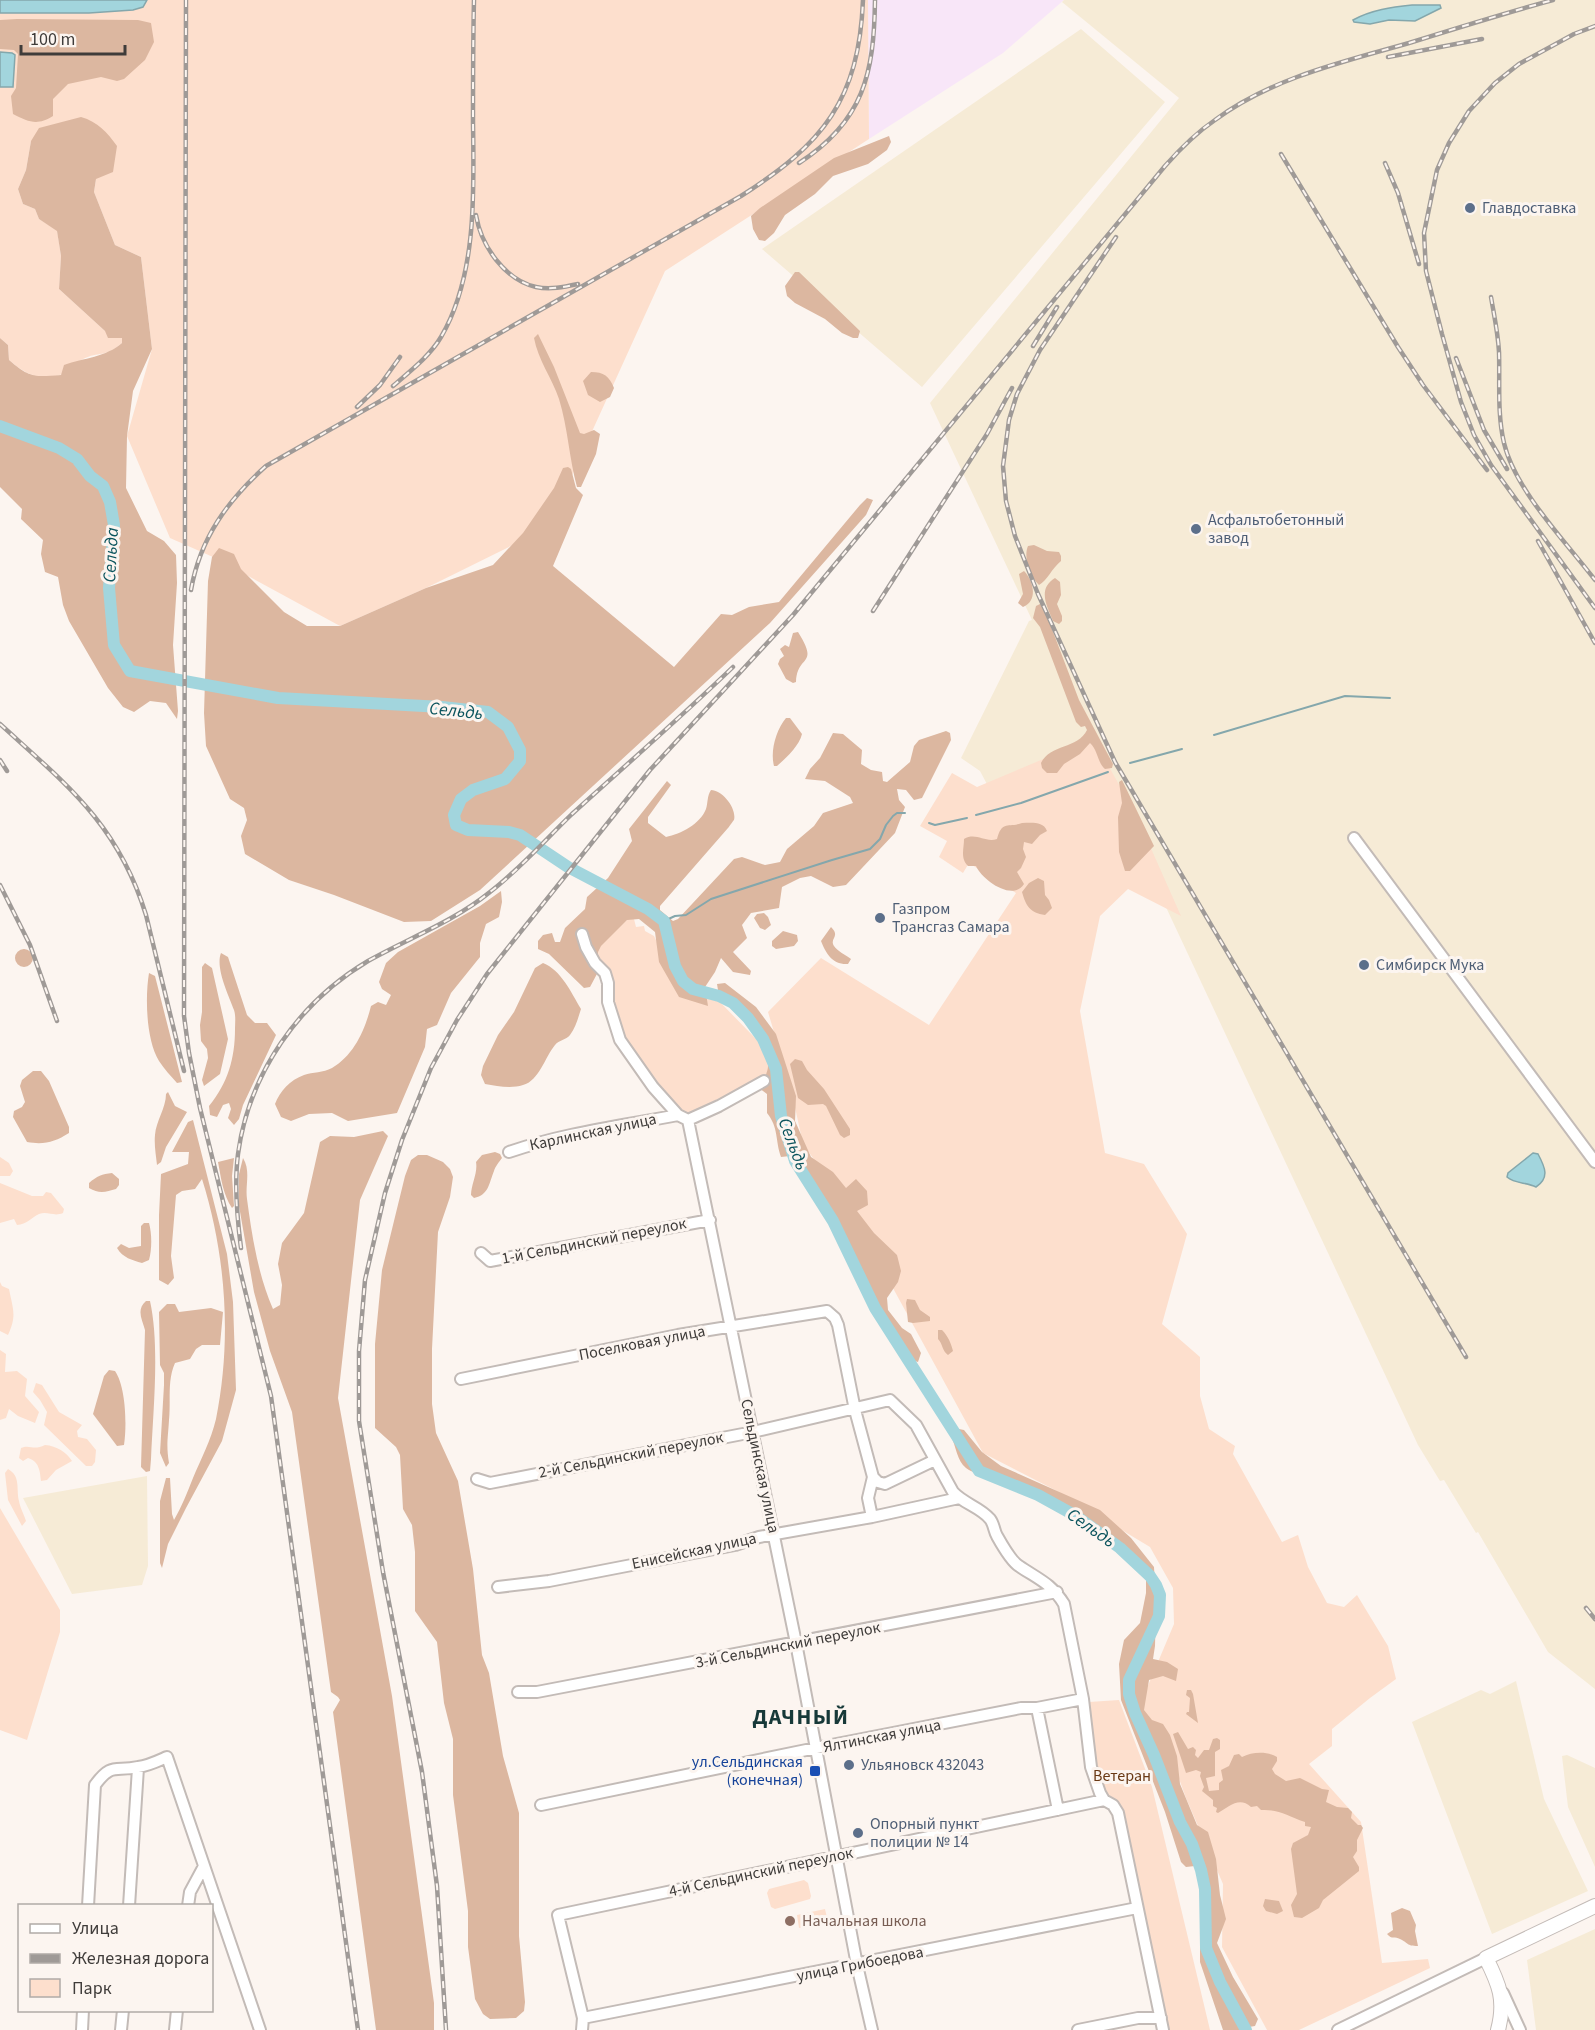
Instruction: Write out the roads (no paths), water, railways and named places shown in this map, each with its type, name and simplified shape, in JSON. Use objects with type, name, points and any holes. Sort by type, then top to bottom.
[{"type":"main road","points":[[1498,2030],[1502,2013],[1500,1988],[1486,1958],[1595,1906]]},
{"type":"street","points":[[1354,838],[1595,1162]]},
{"type":"street","name":"Сельдинская улица","points":[[582,934],[590,955],[604,973],[608,983],[608,1002],[620,1040],[653,1087],[683,1117],[710,1220],[732,1326],[796,1643],[857,1965],[872,2030]]},
{"type":"street","name":"Карлинская улица","points":[[509,1152],[535,1143],[593,1130],[683,1117],[719,1106],[764,1081]]},
{"type":"street","name":"1-й Сельдинский переулок","points":[[481,1253],[490,1261],[710,1220]]},
{"type":"street","name":"Поселковая улица","points":[[461,1379],[823,1310],[831,1313],[838,1325],[855,1410]]},
{"type":"street","name":"2-й Сельдинский переулок","points":[[477,1479],[490,1483],[753,1432],[890,1400],[916,1425],[935,1460]]},
{"type":"street","points":[[855,1410],[873,1477],[868,1498],[872,1517]]},
{"type":"street","points":[[873,1477],[885,1484],[935,1460],[959,1498],[983,1512],[992,1522],[997,1536],[1017,1565],[1046,1582],[1057,1592],[1064,1604],[1083,1699],[1088,1752],[1100,1793],[1118,1813],[1163,2030]]},
{"type":"street","name":"Енисейская улица","points":[[498,1587],[549,1581],[959,1498]]},
{"type":"street","name":"3-й Сельдинский переулок","points":[[518,1692],[537,1692],[1057,1592]]},
{"type":"street","name":"Ялтинская улица","points":[[541,1805],[816,1748],[1021,1708],[1037,1708],[1083,1699]]},
{"type":"street","points":[[1037,1708],[1058,1810]]},
{"type":"street","points":[[88,1904],[95,1785],[102,1775],[114,1768],[138,1768],[167,1757],[260,2030]]},
{"type":"street","points":[[129,1904],[138,1768]]},
{"type":"street","name":"4-й Сельдинский переулок","points":[[583,2018],[558,1915],[1104,1800]]},
{"type":"street","points":[[188,1904],[190,1892],[204,1866]]},
{"type":"street","name":"улица Грибоедова","points":[[583,2018],[1137,1908]]},
{"type":"street","points":[[1338,2030],[1486,1958]]},
{"type":"street","points":[[1500,1988],[1520,2030]]},
{"type":"street","points":[[82,2030],[83,2012]]},
{"type":"street","points":[[122,2030],[123,2012]]},
{"type":"street","points":[[175,2030],[177,2012]]},
{"type":"street","points":[[582,2030],[583,2018]]},
{"type":"street","points":[[1078,2030],[1138,2018],[1161,2018]]},
{"type":"water","points":[[0,0],[147,0],[143,7],[133,10],[89,13],[0,13]]},
{"type":"water","points":[[1412,5],[1440,5],[1441,8],[1415,21],[1389,20],[1370,24],[1353,20],[1374,11]]},
{"type":"water","points":[[0,52],[15,55],[13,87],[0,87]]},
{"type":"water","points":[[1533,1153],[1538,1154],[1545,1172],[1540,1184],[1536,1187],[1507,1177],[1508,1173]]},
{"type":"waterway","name":"Сельдь","points":[[0,426],[59,448],[77,459],[90,476],[103,486],[110,502],[114,525],[109,588],[114,645],[130,671],[278,698],[442,707],[488,712],[508,727],[520,750],[520,761],[505,779],[473,790],[461,799],[454,815],[456,825],[468,830],[509,832],[520,835],[568,867],[648,909],[664,921],[675,966],[683,981],[693,989],[719,996],[733,1003],[748,1018],[763,1039],[776,1069],[781,1116],[795,1161],[833,1221],[875,1308],[979,1471],[1038,1495],[1076,1516],[1120,1548],[1150,1576],[1156,1585],[1160,1595],[1159,1616],[1129,1680],[1129,1694],[1201,1870],[1205,1889],[1206,1948],[1220,1982],[1246,2030]]},
{"type":"waterway","points":[[1214,735],[1345,696],[1390,698]]},
{"type":"waterway","points":[[1130,763],[1182,749]]},
{"type":"waterway","points":[[976,815],[1021,803],[1108,772]]},
{"type":"waterway","points":[[664,921],[675,916],[686,915],[711,899],[870,849],[880,839],[893,816],[897,813],[905,813]]},
{"type":"waterway","points":[[929,823],[935,825],[967,818]]},
{"type":"railway","points":[[186,0],[184,1016],[200,1108],[271,1396],[358,2030]]},
{"type":"railway","points":[[393,386],[425,357],[441,337],[453,313],[467,261],[473,205],[474,0]]},
{"type":"railway","points":[[191,590],[201,553],[218,521],[240,492],[266,466],[741,196],[794,158],[815,138],[831,116],[844,92],[854,66],[863,0]]},
{"type":"railway","points":[[799,163],[821,147],[838,130],[861,93],[868,73],[872,50],[875,0]]},
{"type":"railway","points":[[446,2030],[437,1886],[422,1772],[383,1572],[359,1421],[359,1351],[365,1280],[385,1193],[402,1140],[431,1068],[457,1020],[487,974],[650,770],[793,615],[1165,166],[1188,142],[1237,105],[1284,82],[1333,65],[1553,0]]},
{"type":"railway","points":[[1595,26],[1574,34],[1519,64],[1495,83],[1469,111],[1449,143],[1437,170],[1424,233],[1426,271],[1461,402],[1474,435],[1491,465],[1595,608]]},
{"type":"railway","points":[[1388,57],[1482,39]]},
{"type":"railway","points":[[1281,154],[1398,347],[1423,385],[1487,470]]},
{"type":"railway","points":[[1385,163],[1398,193],[1419,264]]},
{"type":"railway","points":[[476,215],[489,250],[514,277],[541,288],[578,284]]},
{"type":"railway","points":[[1116,237],[1040,350],[1017,394],[1009,420],[1003,466],[1006,501],[1015,536],[1038,594],[1115,762],[1466,1357]]},
{"type":"railway","points":[[1491,297],[1498,345],[1500,420],[1510,461],[1530,497],[1595,580]]},
{"type":"railway","points":[[1033,346],[1057,307]]},
{"type":"railway","points":[[357,407],[380,385],[400,357]]},
{"type":"railway","points":[[1456,358],[1484,430],[1507,469]]},
{"type":"railway","points":[[873,611],[987,434],[1012,388]]},
{"type":"railway","points":[[1538,541],[1595,643]]},
{"type":"railway","points":[[241,1248],[236,1177],[244,1124],[253,1095],[266,1068],[299,1019],[320,997],[368,961],[461,912],[501,883],[572,814],[733,667]]},
{"type":"railway","points":[[0,724],[88,808],[121,855],[146,915],[184,1071]]},
{"type":"railway","points":[[0,760],[7,771]]},
{"type":"railway","points":[[0,885],[30,945],[57,1021]]},
{"type":"railway","points":[[1586,1608],[1595,1619]]},
{"type":"place","name":"Главдоставка","points":[[1470,208]]},
{"type":"place","name":"Асфальтобетонный завод","points":[[1196,529]]},
{"type":"place","name":"Газпром Трансгаз Самара","points":[[880,918]]},
{"type":"place","name":"Симбирск Мука","points":[[1364,965]]},
{"type":"place","name":"Ульяновск 432043","points":[[849,1765]]},
{"type":"place","name":"ул.Сельдинская (конечная)","points":[[815,1771]]},
{"type":"place","name":"Опорный пункт полиции № 14","points":[[858,1833]]},
{"type":"place","name":"Начальная школа","points":[[790,1921]]},
{"type":"district","name":"ДАЧНЫЙ","points":[[801,1717]]},
{"type":"water label","name":"Сельда","points":[[111,555]]},
{"type":"park label","name":"Ветеран","points":[[1122,1776]]}]
